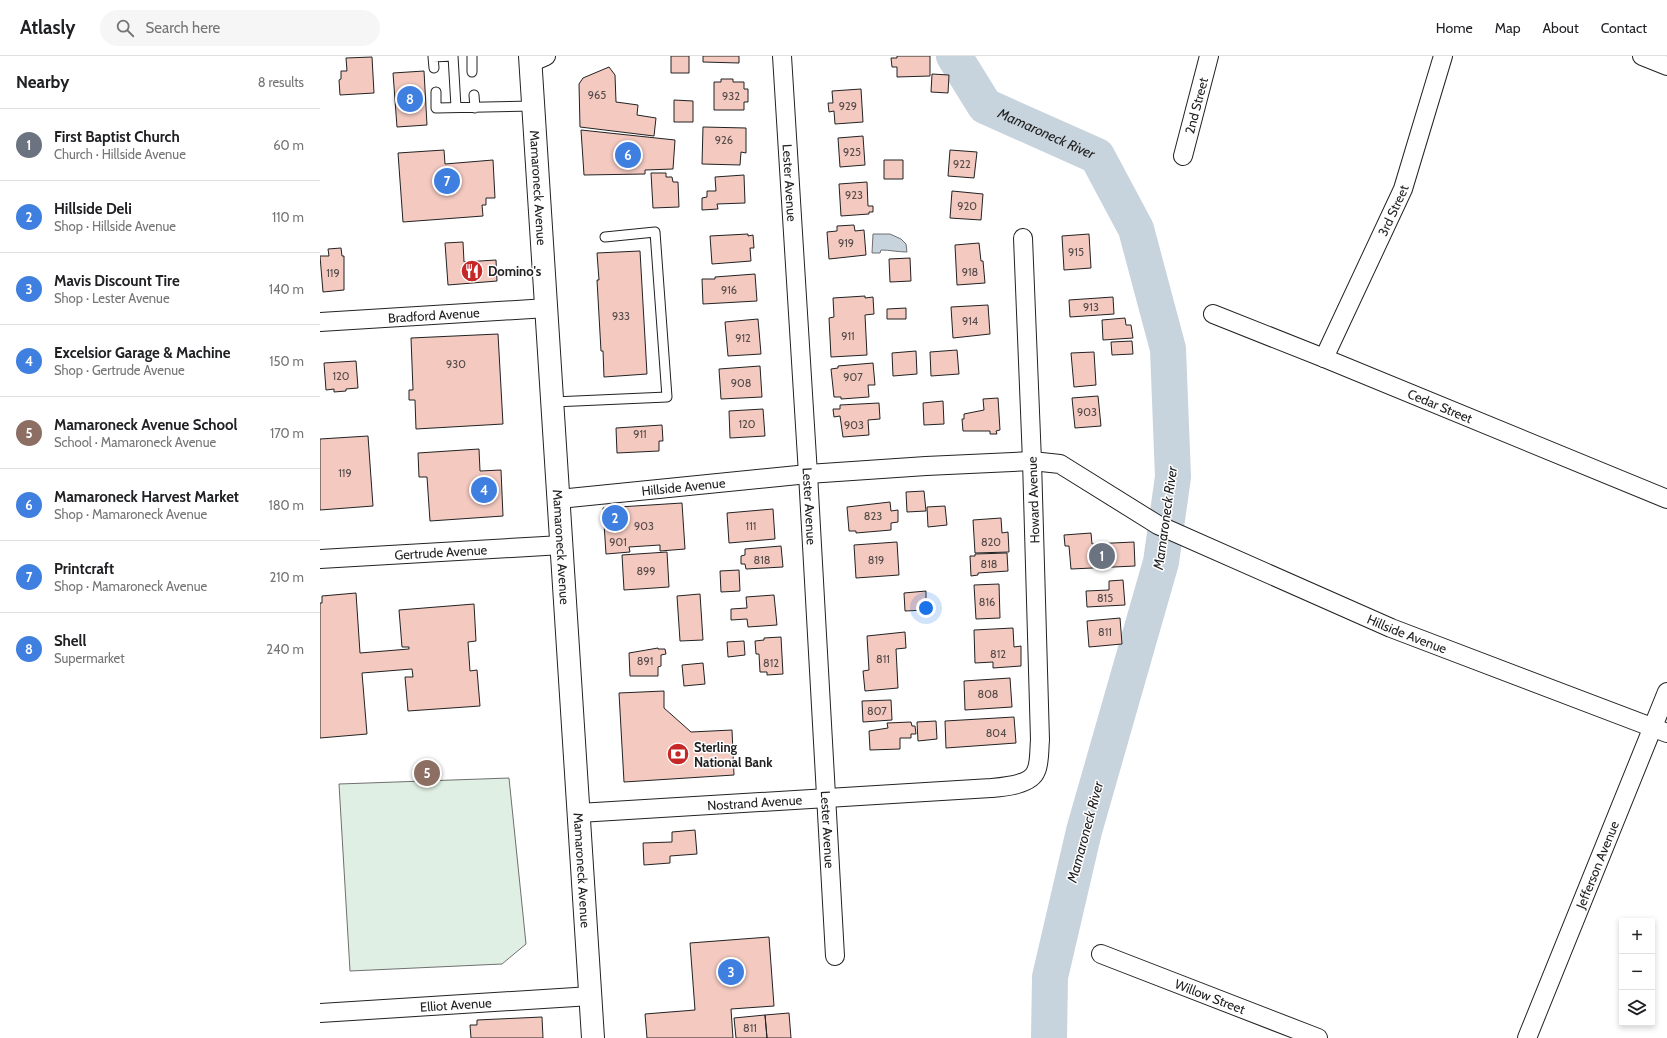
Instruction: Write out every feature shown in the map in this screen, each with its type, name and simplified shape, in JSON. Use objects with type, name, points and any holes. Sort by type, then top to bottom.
[{"type":"main road","name":"Mamaroneck Avenue","points":[[536,58],[533,106],[593,1038]]},
{"type":"street","name":"Lester Avenue","points":[[782,56],[808,474],[835,956]]},
{"type":"street","name":"2nd Street","points":[[1183,156],[1209,56]]},
{"type":"street","name":"3rd Street","points":[[1324,358],[1403,189],[1443,56]]},
{"type":"street","points":[[1642,56],[1667,66]]},
{"type":"street","name":"Howard Avenue","points":[[1023,238],[1032,461],[1040,740],[1038,762]]},
{"type":"street","name":"Bradford Avenue","points":[[320,322],[547,308]]},
{"type":"street","name":"Cedar Street","points":[[1213,314],[1667,499]]},
{"type":"street","name":"Hillside Avenue","points":[[559,499],[808,474],[1032,461],[1060,464],[1152,521],[1186,538],[1391,628],[1660,730]]},
{"type":"street","name":"Gertrude Avenue","points":[[320,559],[562,545]]},
{"type":"street","name":"Jefferson Avenue","points":[[1527,1038],[1660,730],[1667,692]]},
{"type":"street","name":"Nostrand Avenue","points":[[579,813],[991,788],[1016,785],[1031,777],[1036,772],[1038,762]]},
{"type":"street","name":"Willow Street","points":[[1102,954],[1318,1038]]},
{"type":"street","name":"Elliot Avenue","points":[[320,1013],[591,996]]},
{"type":"lane","points":[[434,68],[433,57],[453,56],[456,108]]},
{"type":"lane","points":[[472,56],[472,72]]},
{"type":"lane","points":[[436,92],[436,108],[533,106]]},
{"type":"lane","points":[[474,95],[475,108]]},
{"type":"lane","points":[[553,402],[667,397],[655,232],[605,237]]},
{"type":"green space","points":[[509,778],[526,944],[502,964],[350,971],[339,784]]},
{"type":"shaded area","points":[[873,234],[890,234],[901,239],[906,244],[907,252],[881,250],[880,253],[872,253]]},
{"type":"building","points":[[671,56],[689,56],[689,73],[671,73]]},
{"type":"building","points":[[703,56],[739,56],[739,63],[703,62]]},
{"type":"building","points":[[897,56],[930,56],[930,76],[897,77],[897,67],[892,67],[891,58],[897,58]]},
{"type":"building","points":[[372,57],[374,93],[340,95],[339,80],[341,79],[341,71],[347,71],[346,58]]},
{"type":"building","points":[[609,67],[615,75],[616,102],[638,105],[637,115],[656,118],[654,136],[580,127],[579,84],[583,78]]},
{"type":"building","points":[[424,71],[427,125],[397,127],[393,73]]},
{"type":"building","points":[[932,74],[949,75],[948,93],[931,92]]},
{"type":"building","points":[[721,79],[733,79],[733,82],[744,82],[744,89],[748,89],[748,102],[744,102],[744,110],[714,110],[714,82],[721,82]]},
{"type":"building","points":[[861,89],[863,122],[835,124],[834,111],[829,112],[828,103],[833,103],[832,91]]},
{"type":"building","points":[[674,100],[693,101],[693,122],[674,122]]},
{"type":"building","points":[[703,127],[746,128],[746,153],[741,152],[740,165],[702,164]]},
{"type":"building","points":[[581,130],[675,140],[673,169],[645,170],[645,174],[584,175]]},
{"type":"building","points":[[863,136],[865,165],[840,167],[838,138]]},
{"type":"building","points":[[444,150],[445,164],[493,160],[495,198],[486,198],[486,205],[482,205],[483,216],[403,222],[398,153]]},
{"type":"building","points":[[950,150],[977,152],[974,178],[948,176]]},
{"type":"building","points":[[884,160],[903,160],[903,179],[884,179]]},
{"type":"building","points":[[651,173],[666,173],[666,177],[672,177],[673,182],[678,182],[679,207],[653,208]]},
{"type":"building","points":[[744,175],[745,203],[717,204],[718,209],[702,210],[702,198],[707,197],[707,191],[716,191],[715,177]]},
{"type":"building","points":[[867,182],[868,206],[873,206],[873,212],[869,212],[869,214],[841,216],[839,184]]},
{"type":"building","points":[[952,191],[983,194],[981,220],[950,218]]},
{"type":"building","points":[[854,225],[855,231],[864,230],[866,255],[829,259],[827,232],[837,231],[837,226]]},
{"type":"building","points":[[748,234],[748,236],[753,235],[754,248],[750,248],[751,261],[712,264],[710,236]]},
{"type":"building","points":[[1089,234],[1091,268],[1064,270],[1062,236]]},
{"type":"building","name":"Domino's","points":[[463,242],[464,262],[496,260],[497,281],[448,285],[445,243]]},
{"type":"building","points":[[979,243],[981,261],[983,261],[985,283],[957,285],[955,245]]},
{"type":"building","points":[[341,248],[342,256],[344,256],[344,290],[323,292],[320,256],[329,256],[328,249]]},
{"type":"building","points":[[640,251],[647,374],[604,377],[603,351],[601,351],[597,253]]},
{"type":"building","points":[[910,258],[911,281],[890,282],[889,259]]},
{"type":"building","points":[[755,274],[757,301],[703,304],[702,279],[715,279],[715,277]]},
{"type":"building","points":[[865,296],[865,298],[873,297],[874,314],[865,315],[867,355],[831,357],[829,318],[834,317],[833,298]]},
{"type":"building","points":[[1113,297],[1114,314],[1070,317],[1069,300]]},
{"type":"building","points":[[988,305],[990,334],[953,338],[951,307]]},
{"type":"building","points":[[906,308],[906,319],[887,319],[887,309]]},
{"type":"building","points":[[1125,318],[1126,325],[1131,325],[1133,338],[1103,340],[1102,320]]},
{"type":"building","points":[[758,319],[761,354],[728,356],[725,322]]},
{"type":"building","points":[[498,334],[503,424],[416,429],[415,400],[409,400],[409,390],[413,390],[411,338]]},
{"type":"building","points":[[1132,341],[1133,354],[1112,355],[1111,342]]},
{"type":"building","points":[[957,350],[959,374],[931,376],[930,352]]},
{"type":"building","points":[[916,351],[917,374],[893,376],[892,353]]},
{"type":"building","points":[[1094,352],[1096,385],[1074,387],[1071,353]]},
{"type":"building","points":[[356,361],[358,388],[334,392],[334,389],[326,390],[324,363]]},
{"type":"building","points":[[873,363],[875,385],[868,385],[869,397],[841,399],[841,397],[834,397],[831,369],[838,368],[838,366]]},
{"type":"building","points":[[760,366],[762,397],[721,399],[719,369]]},
{"type":"building","points":[[1098,396],[1101,426],[1075,428],[1072,398]]},
{"type":"building","points":[[998,398],[1000,430],[996,431],[997,434],[990,434],[990,431],[963,431],[962,419],[964,419],[964,414],[984,410],[983,399]]},
{"type":"building","points":[[943,401],[944,424],[924,425],[923,403]]},
{"type":"building","points":[[879,403],[880,419],[868,420],[869,435],[843,437],[840,416],[834,417],[833,409],[840,409],[840,405]]},
{"type":"building","points":[[763,409],[765,436],[730,438],[729,411]]},
{"type":"building","points":[[662,425],[663,441],[659,441],[659,451],[617,453],[616,428]]},
{"type":"building","points":[[368,436],[373,506],[320,510],[320,439]]},
{"type":"building","points":[[479,449],[480,471],[501,470],[503,516],[430,521],[427,477],[419,477],[418,453]]},
{"type":"building","points":[[924,491],[926,511],[907,512],[906,492]]},
{"type":"building","points":[[890,502],[891,511],[898,510],[898,522],[891,523],[891,530],[856,533],[856,531],[849,531],[847,507]]},
{"type":"building","points":[[682,503],[685,549],[660,551],[660,545],[629,547],[630,552],[606,554],[603,508]]},
{"type":"building","points":[[945,506],[947,525],[928,527],[927,507]]},
{"type":"building","points":[[773,509],[775,539],[729,543],[727,513]]},
{"type":"building","points":[[1001,518],[1002,533],[1008,532],[1009,552],[975,553],[973,520]]},
{"type":"building","points":[[1091,533],[1092,544],[1134,542],[1135,566],[1071,569],[1069,546],[1065,546],[1064,535]]},
{"type":"building","points":[[897,542],[899,575],[856,578],[854,545]]},
{"type":"building","points":[[781,546],[783,567],[746,569],[745,564],[741,564],[741,556],[745,555],[745,549]]},
{"type":"building","points":[[667,552],[669,587],[624,590],[622,555]]},
{"type":"building","points":[[1007,553],[1008,571],[978,573],[978,575],[971,576],[970,556],[975,556],[975,554]]},
{"type":"building","points":[[739,570],[740,591],[721,592],[720,571]]},
{"type":"building","points":[[1123,580],[1125,605],[1087,607],[1086,591],[1109,590],[1109,581]]},
{"type":"building","points":[[999,584],[1000,618],[976,619],[974,585]]},
{"type":"building","points":[[926,591],[926,610],[905,611],[904,593]]},
{"type":"building","points":[[356,593],[360,653],[409,649],[409,647],[402,647],[399,610],[474,604],[476,641],[468,642],[470,671],[477,670],[480,706],[408,711],[405,677],[413,677],[412,669],[362,673],[367,734],[320,738],[320,603],[322,603],[322,596]]},
{"type":"building","points":[[700,594],[703,640],[680,641],[677,596]]},
{"type":"building","points":[[774,595],[777,625],[748,627],[747,619],[731,620],[731,609],[747,608],[746,597]]},
{"type":"building","points":[[1120,618],[1122,644],[1089,647],[1087,621]]},
{"type":"building","points":[[1013,628],[1014,647],[1021,646],[1021,666],[993,668],[993,662],[975,663],[974,630]]},
{"type":"building","points":[[905,632],[906,648],[896,649],[898,688],[865,691],[863,671],[869,670],[867,636]]},
{"type":"building","points":[[781,637],[783,674],[767,675],[767,672],[760,672],[759,654],[756,654],[755,641],[764,640],[764,638]]},
{"type":"building","points":[[744,641],[745,655],[728,657],[727,642]]},
{"type":"building","points":[[658,648],[665,649],[666,654],[661,655],[661,666],[658,667],[658,676],[630,676],[629,653]]},
{"type":"building","points":[[703,663],[705,684],[684,686],[682,665]]},
{"type":"building","points":[[1010,678],[1012,707],[965,710],[964,681]]},
{"type":"building","name":"Sterling National Bank","points":[[664,691],[664,708],[691,732],[732,730],[734,775],[624,782],[619,693]]},
{"type":"building","points":[[891,700],[892,720],[863,722],[862,701]]},
{"type":"building","points":[[1014,717],[1016,743],[946,748],[945,721]]},
{"type":"building","points":[[936,721],[937,739],[918,741],[917,722]]},
{"type":"building","points":[[911,722],[912,726],[915,726],[916,734],[911,734],[911,738],[900,738],[900,749],[870,750],[869,731],[888,728],[887,723]]},
{"type":"building","points":[[695,830],[697,854],[670,856],[670,863],[644,865],[643,843],[672,842],[672,832]]},
{"type":"building","points":[[769,937],[774,1006],[731,1009],[733,1038],[647,1038],[645,1014],[695,1010],[690,943]]},
{"type":"building","points":[[789,1013],[791,1038],[767,1038],[765,1015]]},
{"type":"building","points":[[765,1015],[767,1038],[736,1038],[734,1018]]},
{"type":"building","points":[[542,1017],[543,1038],[471,1038],[470,1025],[477,1025],[477,1020]]},
{"type":"waterway","name":"Mamaroneck River","points":[[954,56],[985,106],[1097,156],[1136,229],[1168,349],[1173,477],[1161,562],[1084,831],[1050,977],[1049,1038]]},
{"type":"place","name":"Shell","points":[[410,99]]},
{"type":"place","name":"Mamaroneck Harvest Market","points":[[628,155]]},
{"type":"place","name":"Printcraft","points":[[447,181]]},
{"type":"place","name":"Domino's","points":[[472,271]]},
{"type":"place","name":"Excelsior Garage & Machine","points":[[484,490]]},
{"type":"place","name":"Hillside Deli","points":[[615,518]]},
{"type":"place","name":"First Baptist Church","points":[[1102,556]]},
{"type":"place","name":"Sterling National Bank","points":[[678,754]]},
{"type":"place","name":"Mamaroneck Avenue School","points":[[427,773]]},
{"type":"place","name":"Mavis Discount Tire","points":[[731,972]]}]
